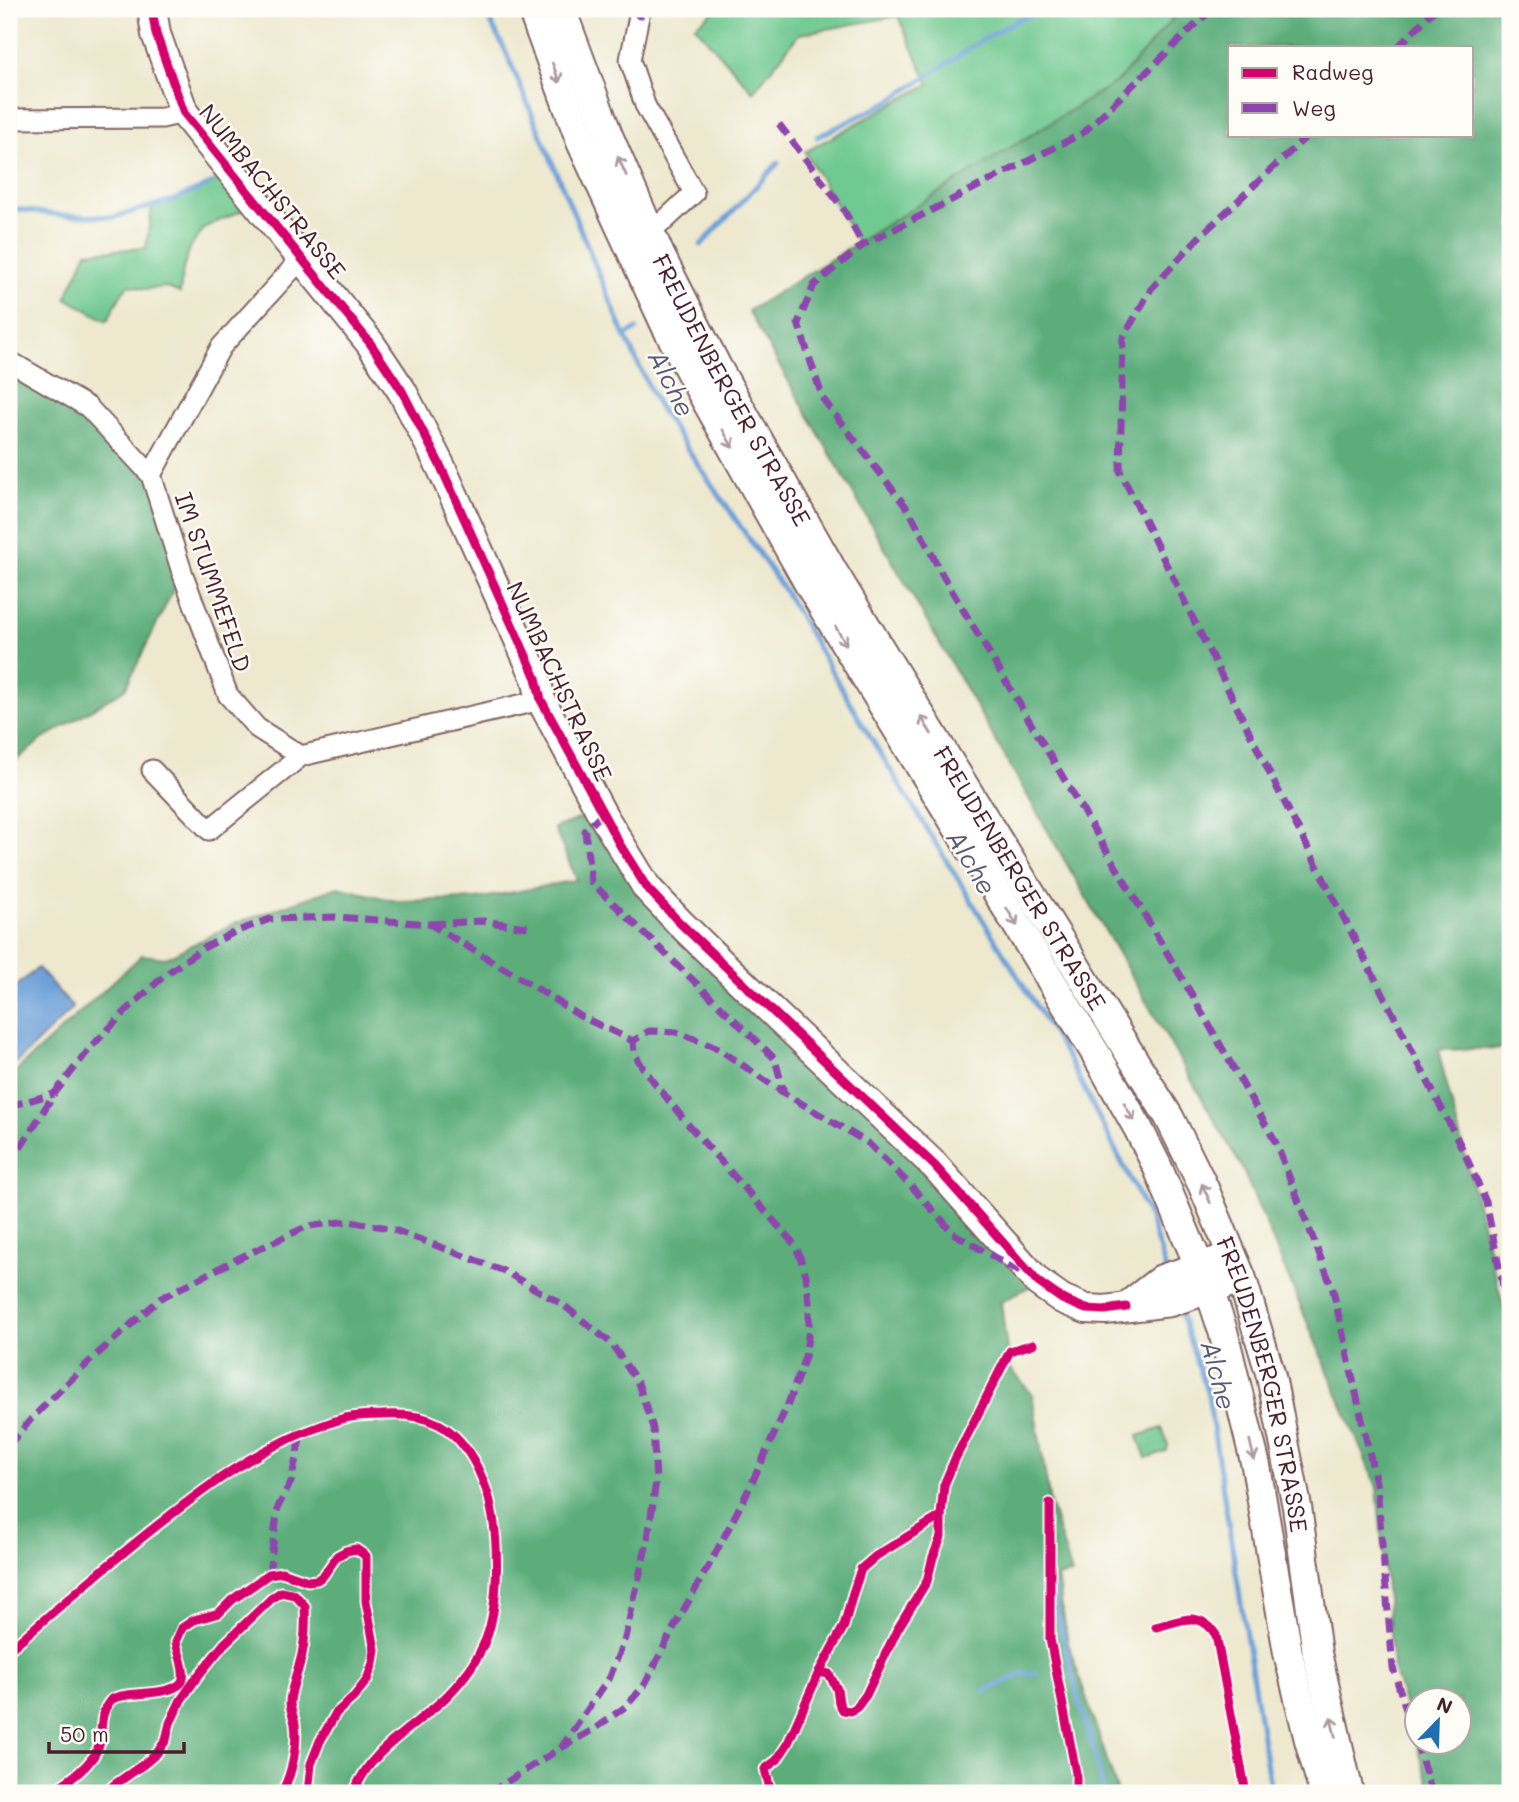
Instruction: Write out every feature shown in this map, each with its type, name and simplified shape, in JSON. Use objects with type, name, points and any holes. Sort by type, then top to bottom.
[{"type":"main road","name":"NUMBACHSTRASSE","points":[[152,9],[156,34],[184,113],[370,343],[402,391],[441,467],[536,678],[541,700],[620,845],[647,888],[680,923],[935,1166],[1038,1282],[1062,1299],[1086,1309],[1126,1307],[1166,1290],[1238,1267]]},
{"type":"main road","name":"FREUDENBERGER STRASSE","points":[[532,9],[582,142],[666,326],[694,379],[810,586],[1096,1054],[1157,1166],[1223,1331],[1255,1466],[1288,1653],[1324,1793]]},
{"type":"main road","name":"FREUDENBERGER STRASSE","points":[[561,9],[608,135],[675,285],[718,369],[832,570],[1169,1117],[1203,1186],[1238,1267],[1271,1376],[1297,1507],[1317,1653],[1349,1793]]},
{"type":"street","points":[[639,16],[630,60],[645,105],[694,193],[664,221],[649,229]]},
{"type":"street","points":[[9,119],[162,118],[184,113]]},
{"type":"street","name":"NUMBACHSTRASSE","points":[[213,361],[220,347],[301,259]]},
{"type":"street","name":"IM STUMMEFELD","points":[[9,361],[88,407],[151,475],[182,572],[228,695],[257,728],[301,756]]},
{"type":"street","name":"IM STUMMEFELD","points":[[151,475],[213,361]]},
{"type":"street","points":[[152,770],[209,830],[301,756],[541,700]]},
{"type":"green space","points":[[717,9],[1181,9],[1119,80],[858,243],[805,152],[929,84],[898,16],[799,34],[753,92],[695,26]]},
{"type":"green space","points":[[1181,9],[1510,9],[1510,1048],[1438,1050],[1510,1333],[1510,1793],[1432,1793],[1420,1756],[1474,1756],[1474,1686],[1404,1686],[1404,1703],[1393,1668],[1377,1487],[1242,1168],[748,311],[1119,80]]},
{"type":"green space","points":[[230,171],[257,204],[205,227],[190,248],[183,269],[180,293],[165,287],[146,289],[129,285],[107,321],[66,298],[87,252],[146,248],[152,206],[192,192]]},
{"type":"green space","points":[[9,361],[88,407],[151,475],[182,572],[125,689],[40,741],[9,766]]},
{"type":"green space","points":[[587,816],[620,845],[1038,1282],[1001,1302],[1009,1367],[1032,1394],[1050,1503],[1072,1574],[1057,1577],[1068,1643],[1118,1793],[9,1793],[9,1066],[15,1072],[142,955],[166,958],[236,923],[338,887],[396,901],[477,899],[577,880],[554,828]]},
{"type":"green space","points":[[1162,1428],[1168,1445],[1166,1451],[1146,1458],[1138,1436]]},
{"type":"water","points":[[38,968],[73,1008],[16,1063],[9,1054],[9,992]]},
{"type":"waterway","name":"Alche","points":[[484,9],[506,52],[625,336],[658,406],[784,590],[866,730],[1070,1061],[1149,1216],[1166,1270]]},
{"type":"waterway","points":[[817,137],[890,101],[1015,21],[1049,9]]},
{"type":"waterway","points":[[701,245],[778,163]]},
{"type":"waterway","points":[[9,208],[59,215],[115,217],[173,200],[211,184]]},
{"type":"waterway","points":[[625,336],[637,329]]},
{"type":"waterway","points":[[9,1069],[12,1058]]},
{"type":"waterway","name":"Alche","points":[[1179,1309],[1208,1395],[1271,1793]]},
{"type":"waterway","points":[[1054,1588],[1053,1595],[1079,1702],[1104,1793]]},
{"type":"waterway","points":[[985,1691],[1024,1673],[1037,1673]]},
{"type":"marked path","points":[[632,9],[639,16],[660,9]]},
{"type":"marked path","points":[[1212,9],[1083,133],[863,245],[814,285],[798,323],[823,399],[910,512],[943,576],[1192,995],[1276,1143],[1333,1290],[1377,1487],[1393,1668],[1432,1793]]},
{"type":"marked path","points":[[1399,46],[1435,9]]},
{"type":"marked path","points":[[779,124],[844,210],[863,245]]},
{"type":"marked path","points":[[1307,136],[1198,238],[1151,289],[1123,338],[1120,471],[1273,780],[1464,1152],[1486,1202],[1510,1321]]},
{"type":"marked path","points":[[602,814],[585,831],[591,882],[775,1059],[784,1093]]},
{"type":"marked path","points":[[9,1166],[54,1094],[91,1047],[165,975],[201,949],[270,919],[336,917],[430,924],[580,1016],[633,1041],[649,1031],[676,1032],[717,1048],[784,1093],[868,1143],[953,1233],[1023,1274]]},
{"type":"marked path","points":[[430,924],[482,921],[534,928]]},
{"type":"marked path","points":[[489,1793],[594,1729],[625,1707],[644,1686],[750,1487],[788,1404],[805,1357],[809,1303],[806,1275],[796,1246],[685,1121],[643,1068],[634,1053],[633,1041]]},
{"type":"marked path","points":[[9,1106],[54,1094]]},
{"type":"marked path","points":[[9,1445],[32,1418],[94,1357],[161,1298],[308,1226],[349,1221],[389,1228],[502,1270],[562,1304],[611,1343],[638,1383],[653,1428],[656,1481],[648,1538],[625,1638],[610,1677],[561,1748]]},
{"type":"marked path","points":[[269,1574],[278,1507],[291,1482],[301,1434]]},
{"type":"cycle path","points":[[152,9],[156,34],[184,113],[370,343],[402,391],[441,467],[536,678],[541,700],[620,845],[647,888],[680,923],[935,1166],[1038,1282],[1062,1299],[1086,1309],[1126,1307]]},
{"type":"cycle path","points":[[771,1793],[765,1769],[777,1760],[788,1743],[819,1672],[844,1626],[861,1569],[876,1556],[941,1516],[944,1485],[1010,1351],[1033,1344]]},
{"type":"cycle path","points":[[9,1650],[143,1537],[255,1456],[295,1436],[347,1418],[399,1415],[427,1419],[439,1424],[460,1441],[477,1467],[489,1497],[496,1555],[495,1592],[490,1625],[479,1654],[459,1683],[435,1707],[382,1751],[361,1777],[354,1793]]},
{"type":"cycle path","points":[[1050,1503],[1050,1639],[1076,1773],[1076,1793]]},
{"type":"cycle path","points":[[819,1672],[829,1674],[843,1710],[851,1711],[857,1707],[866,1695],[897,1630],[927,1581],[941,1537],[941,1516]]},
{"type":"cycle path","points":[[47,1793],[71,1779],[92,1758],[100,1742],[103,1716],[110,1701],[123,1696],[165,1691],[181,1683],[183,1669],[176,1642],[182,1628],[194,1620],[219,1613],[232,1600],[269,1574],[282,1572],[308,1581],[317,1580],[337,1556],[356,1549],[366,1556],[366,1601],[375,1650],[373,1663],[367,1680],[353,1698],[336,1713],[320,1741],[311,1764],[308,1793]]},
{"type":"cycle path","points":[[106,1793],[157,1753],[166,1740],[170,1723],[181,1700],[197,1677],[224,1644],[281,1592],[295,1595],[305,1606],[303,1651],[290,1698],[296,1732],[295,1751],[281,1793]]},
{"type":"cycle path","points":[[1156,1627],[1196,1619],[1210,1627],[1216,1635],[1246,1793]]}]
